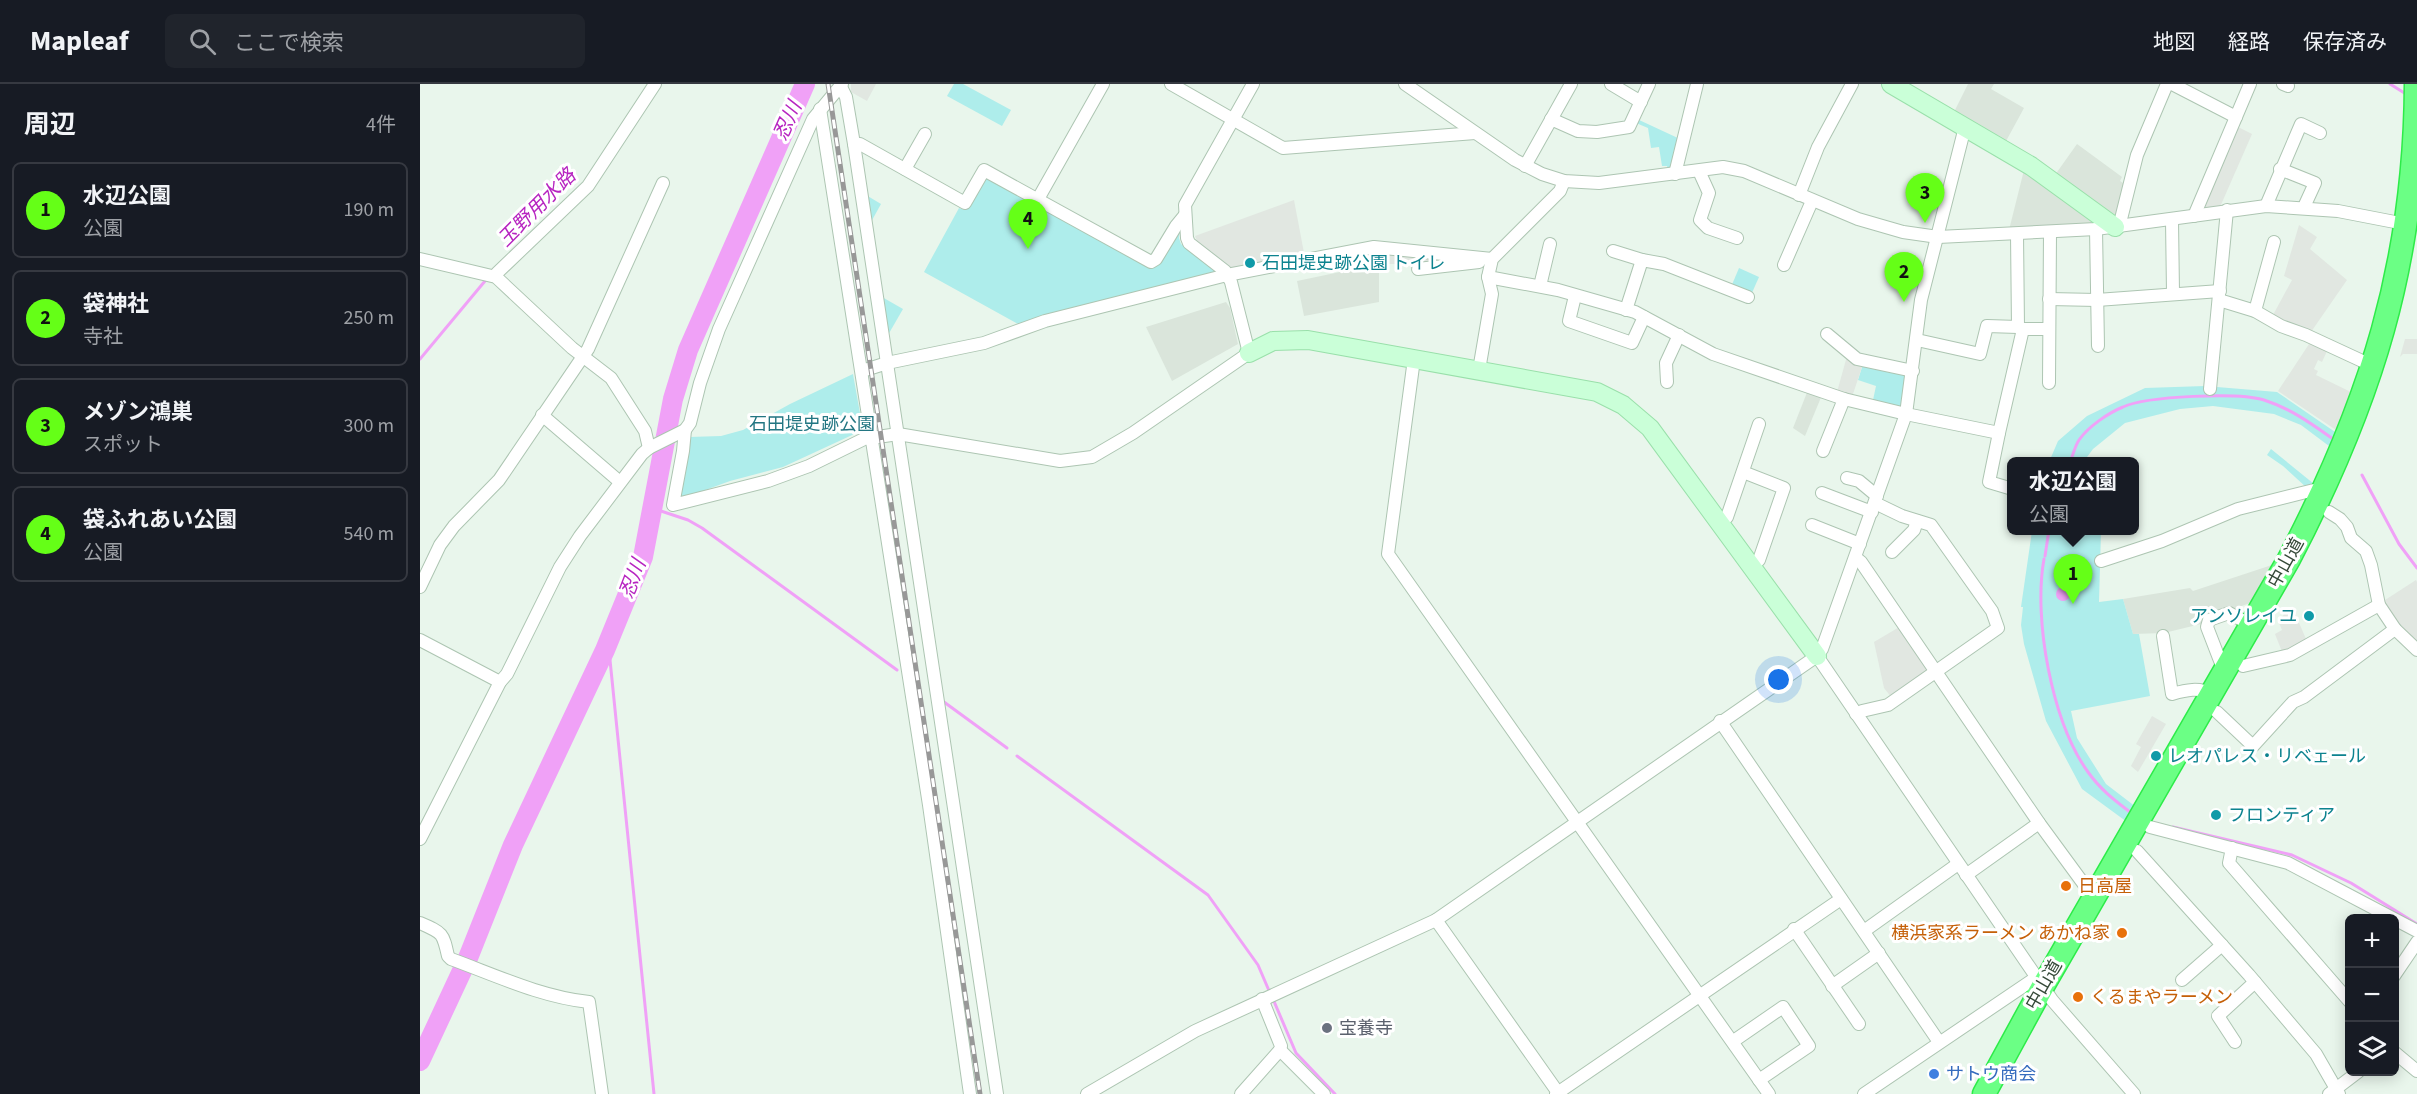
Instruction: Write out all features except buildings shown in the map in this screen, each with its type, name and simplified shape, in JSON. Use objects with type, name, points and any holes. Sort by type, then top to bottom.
[{"type":"highway","name":"中山道","points":[[2001,1094],[2044,988],[2137,851],[2214,703],[2326,502],[2373,366],[2411,224],[2416,84]]},
{"type":"highway","name":"中山道","points":[[2233,669],[2251,625],[2289,559],[2326,502],[2343,483],[2376,399],[2404,306],[2417,249]]},
{"type":"highway","name":"中山道","points":[[1984,1094],[2094,898],[2214,703]]},
{"type":"street","points":[[496,278],[497,273],[588,186],[654,84]]},
{"type":"street","points":[[1038,199],[1103,84]]},
{"type":"street","points":[[1171,84],[1283,148],[1475,133]]},
{"type":"street","points":[[1249,353],[1225,271],[1189,243],[1185,205],[1253,84]]},
{"type":"street","points":[[1405,84],[1525,166],[1564,181],[1599,183],[1723,167],[1744,171],[1858,219],[1903,232],[1938,237],[2096,229],[2266,206],[2338,211],[2411,224]]},
{"type":"street","points":[[1525,166],[1571,84]]},
{"type":"street","points":[[1611,84],[1641,102]]},
{"type":"street","points":[[1551,119],[1578,131],[1597,132],[1629,127],[1649,84]]},
{"type":"street","points":[[1675,174],[1697,84]]},
{"type":"street","points":[[1799,195],[1818,147],[1852,84]]},
{"type":"street","points":[[1891,84],[2031,166],[2117,227]]},
{"type":"street","points":[[2117,227],[2137,155],[2167,84]]},
{"type":"street","points":[[2172,84],[2236,117]]},
{"type":"street","points":[[2194,216],[2250,84]]},
{"type":"street","points":[[420,839],[500,682],[507,674],[560,567],[620,482],[649,448],[682,431],[690,423],[703,374],[719,329],[813,119],[842,85],[854,144],[997,1094]]},
{"type":"street","points":[[820,109],[929,805],[970,1094]]},
{"type":"street","points":[[2266,206],[2301,124],[2320,133]]},
{"type":"street","points":[[1087,1094],[1195,1031],[1436,920],[1817,656],[1822,649],[1856,558],[1906,414],[1921,300],[1965,127]]},
{"type":"street","points":[[905,170],[925,134]]},
{"type":"street","points":[[854,144],[860,144],[965,203],[984,170],[1151,262],[1156,259],[1176,225],[1185,215]]},
{"type":"street","points":[[2280,169],[2315,183],[2304,207]]},
{"type":"street","points":[[1699,171],[1709,193],[1700,220],[1708,228],[1737,238]]},
{"type":"street","points":[[1479,370],[1492,294],[1488,278],[1492,260],[1560,191],[1564,181]]},
{"type":"street","points":[[420,587],[440,545],[454,526],[492,489],[583,356],[663,183]]},
{"type":"street","points":[[1784,265],[1812,201]]},
{"type":"street","points":[[2210,389],[2227,210]]},
{"type":"street","points":[[2172,220],[2173,293]]},
{"type":"street","points":[[2096,229],[2098,346]]},
{"type":"street","points":[[2049,382],[2050,233]]},
{"type":"street","points":[[2007,488],[1989,483],[2021,328],[2017,234]]},
{"type":"street","points":[[2255,310],[2274,242]]},
{"type":"street","points":[[1540,286],[1550,244]]},
{"type":"street","points":[[862,371],[887,363],[984,343],[1045,321],[1227,275],[1374,248],[1492,260]]},
{"type":"street","points":[[1613,251],[1664,264],[1748,297]]},
{"type":"street","points":[[420,259],[496,278],[615,383],[645,431],[649,448]]},
{"type":"street","points":[[1418,269],[1492,260]]},
{"type":"street","points":[[1626,309],[1642,260]]},
{"type":"street","points":[[1488,278],[1540,286],[1626,309],[1730,360],[1844,399],[1999,433]]},
{"type":"street","points":[[2049,299],[2097,300],[2173,293],[2219,296],[2255,310],[2281,326],[2373,366]]},
{"type":"street","points":[[1575,296],[1569,321],[1632,343],[1644,317]]},
{"type":"street","points":[[1917,340],[1980,354],[1987,326],[2049,329]]},
{"type":"street","points":[[1827,334],[1857,359],[1913,371]]},
{"type":"street","points":[[1667,382],[1666,363],[1679,335]]},
{"type":"street","points":[[682,431],[683,451],[673,505],[768,481],[872,437],[898,434],[1060,461],[1092,458],[1133,433],[1249,353],[1273,341],[1308,340],[1596,392],[1623,405],[1650,428],[1817,656],[2044,988],[2134,1094]]},
{"type":"street","points":[[1414,359],[1388,554],[1576,822],[1774,1094]]},
{"type":"street","points":[[1823,451],[1844,399]]},
{"type":"street","points":[[542,415],[620,482]]},
{"type":"street","points":[[1720,524],[1728,517],[1759,424]]},
{"type":"street","points":[[1743,472],[1784,488],[1760,560],[1752,567]]},
{"type":"street","points":[[1847,478],[1859,482],[1875,503]]},
{"type":"street","points":[[2102,561],[2162,541],[2238,509],[2314,490],[2347,527],[2352,538],[2366,551],[2379,605],[2395,629],[2417,650]]},
{"type":"street","points":[[1822,493],[1875,503],[1931,525],[1992,611],[1998,625],[1995,630],[1888,705],[1856,714]]},
{"type":"street","points":[[1892,552],[1914,530],[1917,521]]},
{"type":"street","points":[[1812,525],[1860,544]]},
{"type":"street","points":[[1856,558],[1861,562],[2039,823],[2094,898]]},
{"type":"street","points":[[2251,625],[2229,613],[2209,620],[2207,627],[2233,669],[2290,656],[2379,605]]},
{"type":"street","points":[[2163,636],[2172,694],[2204,690],[2253,746],[2294,702],[2304,697],[2395,629]]},
{"type":"street","points":[[420,640],[500,682]]},
{"type":"street","points":[[1720,722],[1939,1041]]},
{"type":"street","points":[[1966,875],[2039,823]]},
{"type":"street","points":[[2150,827],[2288,863],[2417,931]]},
{"type":"street","points":[[2232,848],[2229,863],[2345,997]]},
{"type":"street","points":[[2137,851],[2255,982],[2316,1054],[2335,1092],[2353,1076]]},
{"type":"street","points":[[1864,931],[1958,864]]},
{"type":"street","points":[[1436,920],[1558,1093],[1794,929],[1841,899]]},
{"type":"street","points":[[420,923],[440,931],[447,944],[448,956],[451,958],[508,981],[567,999],[589,1002],[602,1094]]},
{"type":"street","points":[[1794,929],[1859,1024]]},
{"type":"street","points":[[2399,969],[2417,942]]},
{"type":"street","points":[[2182,980],[2222,945]]},
{"type":"street","points":[[1832,986],[1879,953]]},
{"type":"street","points":[[2235,1042],[2218,1016],[2255,982]]},
{"type":"street","points":[[1864,1094],[1939,1041],[2044,988]]},
{"type":"street","points":[[1700,994],[1735,1040],[1769,1094]]},
{"type":"street","points":[[1262,999],[1281,1050],[1324,1094]]},
{"type":"street","points":[[1735,1040],[1783,1007],[1809,1046],[1761,1079]]},
{"type":"street","points":[[1241,1094],[1281,1050]]},
{"type":"street","points":[[2399,1056],[2417,1071]]},
{"type":"shaded area","points":[[851,84],[876,84],[867,101],[851,92]]},
{"type":"shaded area","points":[[1968,84],[1994,84],[1991,89],[2024,108],[2005,143],[1954,112]]},
{"type":"shaded area","points":[[2236,126],[2252,134],[2220,207],[2204,210],[2202,206]]},
{"type":"shaded area","points":[[2077,144],[2122,177],[2120,181],[2126,185],[2116,219],[2055,175]]},
{"type":"shaded area","points":[[2024,170],[2094,220],[2092,225],[2009,230]]},
{"type":"shaded area","points":[[1294,200],[1305,258],[1235,271],[1197,241],[1195,236]]},
{"type":"shaded area","points":[[2299,225],[2317,237],[2310,249],[2347,280],[2311,332],[2273,315],[2292,280],[2284,276]]},
{"type":"shaded area","points":[[1375,253],[1433,257],[1432,264],[1360,264],[1337,267],[1335,259]]},
{"type":"shaded area","points":[[1379,268],[1379,302],[1304,316],[1297,281],[1340,272]]},
{"type":"shaded area","points":[[1226,302],[1230,308],[1238,344],[1172,381],[1146,327]]},
{"type":"shaded area","points":[[2405,339],[2417,339],[2417,354],[2403,354],[2400,357]]},
{"type":"shaded area","points":[[2311,341],[2328,349],[2322,362],[2318,360],[2314,369],[2318,371],[2316,375],[2353,393],[2339,432],[2278,391]]},
{"type":"shaded area","points":[[1847,356],[1863,364],[1852,397],[1837,392]]},
{"type":"shaded area","points":[[1808,390],[1822,395],[1805,436],[1793,428]]},
{"type":"shaded area","points":[[2275,564],[2253,602],[2205,619],[2205,623],[2164,633],[2133,634],[2123,599],[2190,588],[2193,591]]},
{"type":"shaded area","points":[[2416,580],[2417,646],[2397,627],[2382,602]]},
{"type":"shaded area","points":[[2063,587],[2068,589],[2070,594],[2068,599],[2063,601],[2058,599],[2056,594],[2058,589]]},
{"type":"shaded area","points":[[2294,611],[2306,639],[2283,654],[2275,634],[2282,630],[2279,623],[2284,614]]},
{"type":"shaded area","points":[[1901,626],[1931,672],[1892,698],[1884,688],[1874,642]]},
{"type":"shaded area","points":[[2152,716],[2166,724],[2138,772],[2131,766],[2141,747],[2136,744]]},
{"type":"green space","points":[[954,84],[963,84],[1011,110],[1002,126],[947,96]]},
{"type":"green space","points":[[1637,119],[1680,139],[1673,165],[1668,170],[1667,166],[1662,166],[1659,147],[1651,148],[1648,128],[1636,123]]},
{"type":"green space","points":[[988,175],[1154,268],[1176,229],[1180,229],[1181,244],[1221,274],[1020,325],[924,272],[959,208],[965,210],[983,176]]},
{"type":"green space","points":[[866,195],[881,204],[871,222]]},
{"type":"green space","points":[[1739,268],[1759,277],[1751,295],[1731,287]]},
{"type":"green space","points":[[882,297],[903,309],[888,335]]},
{"type":"green space","points":[[1863,364],[1909,375],[1903,407],[1873,400],[1876,386],[1858,380]]},
{"type":"green space","name":"石田堤史跡公園","points":[[853,374],[863,430],[783,467],[730,481],[678,500],[689,437],[721,436],[743,430],[790,404]]},
{"type":"green space","points":[[2205,386],[2277,392],[2338,434],[2333,449],[2301,425],[2274,414],[2213,406],[2180,409],[2125,423],[2093,449],[2087,457],[2051,457],[2058,441],[2087,416],[2145,388]]},
{"type":"green space","points":[[2271,449],[2314,484],[2307,488],[2267,455]]},
{"type":"green space","points":[[2031,535],[2101,535],[2099,602],[2123,599],[2133,634],[2139,634],[2150,696],[2071,711],[2077,738],[2106,784],[2136,807],[2127,822],[2082,789],[2046,721],[2024,644],[2021,625],[2023,607],[2021,607]]},
{"type":"waterway","name":"忍川","points":[[420,1061],[468,958],[513,845],[605,650],[643,557],[673,399],[688,350],[805,84]]},
{"type":"waterway","points":[[2390,84],[2406,94]]},
{"type":"waterway","name":"玉野用水路","points":[[420,359],[485,281]]},
{"type":"waterway","points":[[2072,457],[2079,440],[2093,425],[2105,417],[2135,403],[2172,398],[2235,396],[2264,400],[2293,413],[2336,441]]},
{"type":"waterway","points":[[2362,475],[2399,544],[2417,568]]},
{"type":"waterway","points":[[652,508],[688,520],[702,528],[897,670]]},
{"type":"waterway","points":[[2045,556],[2048,535]]},
{"type":"waterway","points":[[2044,559],[2041,583],[2044,640],[2048,669],[2064,726],[2075,751],[2088,772],[2108,794],[2130,812]]},
{"type":"waterway","points":[[605,650],[610,660],[654,1094]]},
{"type":"waterway","points":[[944,702],[1007,748]]},
{"type":"waterway","points":[[1017,756],[1208,895],[1258,965],[1270,993]]},
{"type":"waterway","points":[[2173,827],[2292,855],[2351,883],[2417,924]]},
{"type":"waterway","points":[[1273,999],[1296,1053],[1335,1094]]},
{"type":"railway","points":[[828,84],[980,1094]]},
{"type":"place","name":"メゾン鴻巣","points":[[1925,223]]},
{"type":"place","name":"袋ふれあい公園","points":[[1028,249]]},
{"type":"place","name":"石田堤史跡公園 トイレ","points":[[1250,263]]},
{"type":"place","name":"袋神社","points":[[1904,302]]},
{"type":"place","name":"水辺公園","points":[[2073,604]]},
{"type":"place","name":"アンソレイユ","points":[[2309,616]]},
{"type":"place","name":"レオパレス・リベェール","points":[[2156,756]]},
{"type":"place","name":"フロンティア","points":[[2216,815]]},
{"type":"place","name":"日高屋","points":[[2066,886]]},
{"type":"place","name":"横浜家系ラーメン あかね家","points":[[2122,933]]},
{"type":"place","name":"くるまやラーメン","points":[[2078,997]]},
{"type":"place","name":"宝養寺","points":[[1327,1028]]},
{"type":"place","name":"サトウ商会","points":[[1934,1074]]}]
